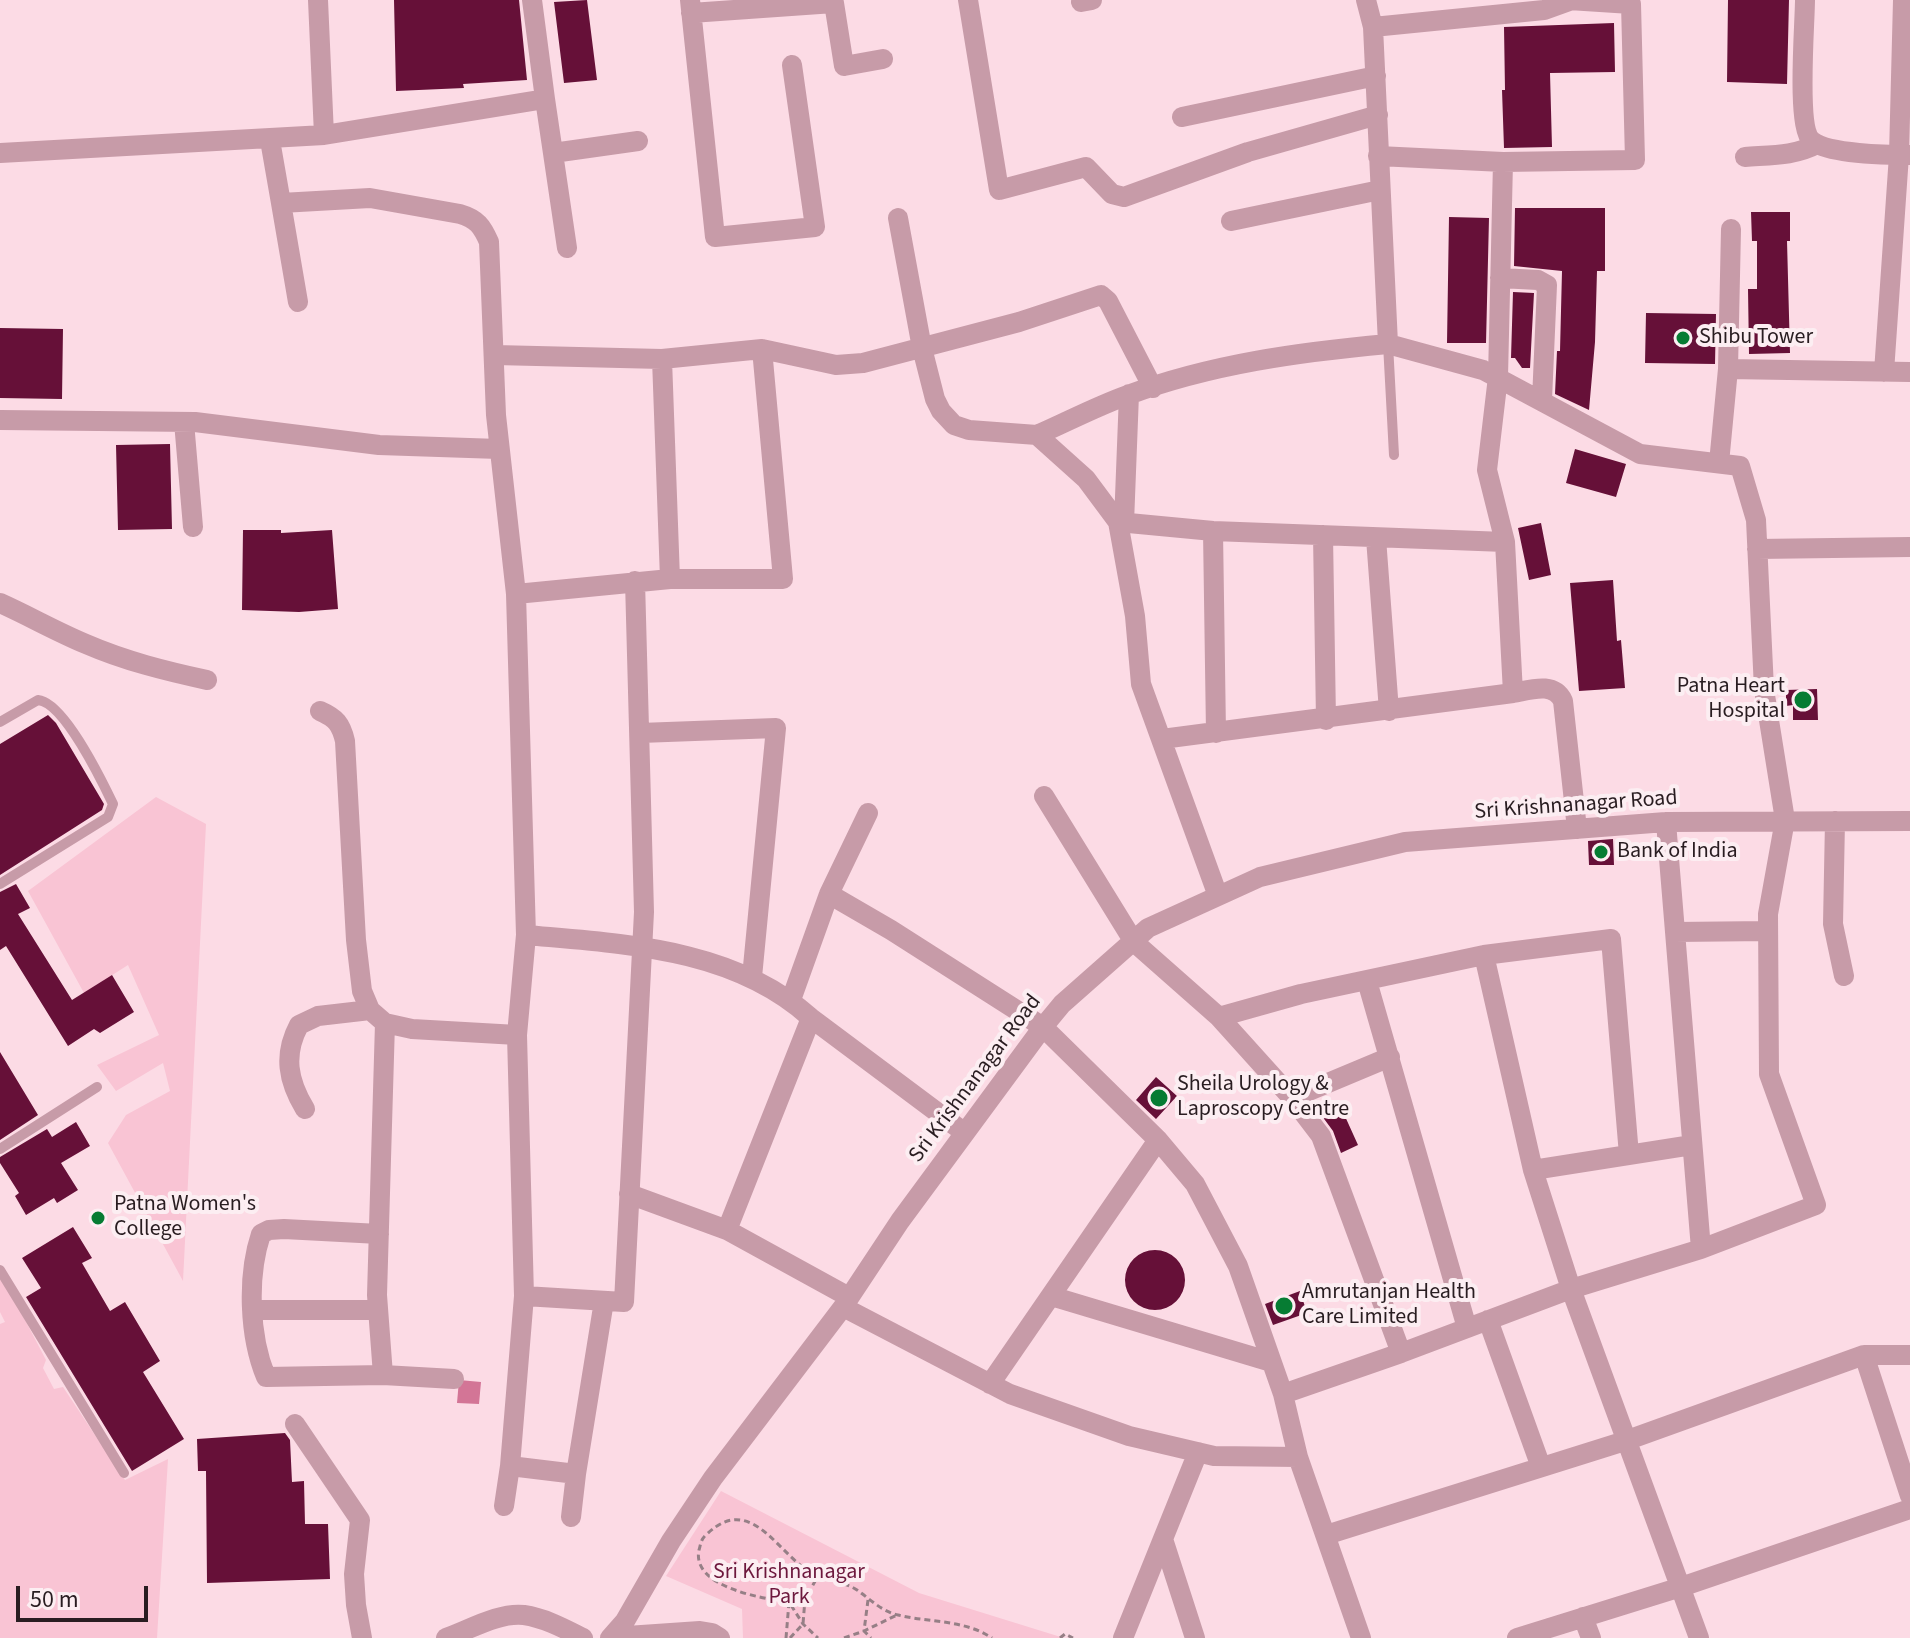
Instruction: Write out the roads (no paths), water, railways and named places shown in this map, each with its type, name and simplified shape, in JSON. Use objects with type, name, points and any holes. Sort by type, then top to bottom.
[{"type":"street","points":[[318,0],[324,135]]},
{"type":"street","points":[[532,0],[567,248]]},
{"type":"street","points":[[968,0],[999,190],[1086,167],[1112,194],[1124,197],[1248,152],[1378,115]]},
{"type":"street","points":[[1366,0],[1373,27],[1388,344]]},
{"type":"street","points":[[1373,27],[1544,10],[1569,0],[1631,4],[1635,160],[1503,162],[1378,156]]},
{"type":"street","points":[[1805,0],[1804,124],[1810,140],[1830,148],[1905,155]]},
{"type":"street","points":[[1884,372],[1905,155],[1903,0]]},
{"type":"street","points":[[792,65],[815,227],[715,237],[690,7],[834,3],[844,66],[883,59]]},
{"type":"street","points":[[1182,117],[1376,76]]},
{"type":"street","points":[[0,153],[324,135],[545,99]]},
{"type":"street","points":[[270,140],[298,302]]},
{"type":"street","points":[[553,153],[638,141]]},
{"type":"street","points":[[1745,157],[1785,154],[1817,144]]},
{"type":"street","points":[[1503,162],[1498,377],[1487,470],[1505,542],[1513,693]]},
{"type":"street","points":[[1231,221],[1380,190]]},
{"type":"street","points":[[281,203],[370,198],[473,218],[483,226],[489,242],[499,449],[516,594],[526,935],[517,1035],[524,1296],[504,1506]]},
{"type":"street","points":[[898,218],[922,348],[935,399],[954,425],[969,430],[1037,435],[1129,394],[1190,376],[1278,356],[1388,344],[1483,370],[1640,454],[1740,466],[1756,520],[1764,689],[1785,820],[1768,914],[1769,1074],[1816,1205],[1701,1249],[1571,1289],[1283,1394]]},
{"type":"street","points":[[1719,463],[1728,369],[1731,229]]},
{"type":"street","points":[[1500,278],[1538,280],[1547,285],[1542,400]]},
{"type":"street","points":[[495,355],[662,359],[762,349],[836,365],[863,363],[1019,322],[1101,295],[1108,301],[1153,388]]},
{"type":"street","points":[[516,594],[670,579],[783,579],[762,349]]},
{"type":"street","points":[[662,359],[670,579]]},
{"type":"street","points":[[1728,369],[1910,372]]},
{"type":"street","points":[[1129,394],[1121,523],[1135,616],[1141,684],[1218,896]]},
{"type":"street","points":[[0,420],[184,422],[379,445],[499,449]]},
{"type":"street","points":[[184,422],[193,527]]},
{"type":"street","points":[[1037,435],[1086,479],[1121,523],[1213,531],[1505,542]]},
{"type":"street","points":[[1213,531],[1216,733]]},
{"type":"street","points":[[1323,535],[1326,720]]},
{"type":"street","points":[[1376,538],[1389,711]]},
{"type":"street","points":[[1757,549],[1910,547]]},
{"type":"street","points":[[524,1296],[624,1302],[644,912],[635,581]]},
{"type":"street","points":[[0,603],[85,644],[157,669],[207,680]]},
{"type":"street","points":[[1162,739],[1553,689],[1563,701],[1577,829]]},
{"type":"street","points":[[320,711],[335,717],[345,741],[356,940],[362,991],[378,1016],[378,1310],[383,1375]]},
{"type":"street","points":[[640,733],[776,728],[752,977]]},
{"type":"street","points":[[1044,796],[1134,942],[1219,1017],[1292,1098],[1321,1136],[1401,1353]]},
{"type":"street","points":[[791,1000],[829,894],[868,813]]},
{"type":"street","points":[[1835,821],[1833,924],[1844,976]]},
{"type":"street","name":"Sri Krishnanagar Road","points":[[622,1633],[687,1530],[713,1478],[846,1302],[900,1221],[1043,1027],[1062,1004],[1148,928],[1260,877],[1405,842],[1666,822],[1910,821]]},
{"type":"street","points":[[1666,822],[1701,1249]]},
{"type":"street","points":[[829,894],[1043,1027],[1158,1140],[1195,1184],[1238,1266],[1283,1394],[1298,1457],[1361,1638]]},
{"type":"street","points":[[1675,932],[1768,931]]},
{"type":"street","points":[[526,935],[694,956],[752,977],[791,1000],[965,1133]]},
{"type":"street","points":[[1219,1017],[1301,994],[1484,955],[1611,939],[1629,1155]]},
{"type":"street","points":[[1484,955],[1533,1170],[1571,1289],[1699,1638]]},
{"type":"street","points":[[1367,981],[1467,1328]]},
{"type":"street","points":[[305,1109],[295,1093],[289,1067],[291,1045],[299,1025],[318,1016],[378,1016],[443,1032],[517,1035]]},
{"type":"street","points":[[727,1230],[811,1018]]},
{"type":"street","points":[[1292,1098],[1390,1057]]},
{"type":"street","points":[[990,1384],[1158,1140]]},
{"type":"street","points":[[1533,1170],[1692,1145]]},
{"type":"street","points":[[629,1194],[727,1230],[846,1302],[1010,1394],[1129,1436],[1214,1456],[1298,1457]]},
{"type":"street","points":[[379,1234],[284,1229],[261,1234],[252,1310],[257,1355],[266,1377],[383,1375],[454,1379]]},
{"type":"street","points":[[1051,1296],[1271,1362]]},
{"type":"street","points":[[571,1517],[604,1301]]},
{"type":"street","points":[[252,1310],[378,1310]]},
{"type":"street","points":[[1488,1320],[1541,1467]]},
{"type":"street","points":[[1864,1355],[1910,1496]]},
{"type":"street","points":[[1326,1535],[1625,1441],[1864,1355],[1910,1355]]},
{"type":"street","points":[[295,1424],[360,1520],[354,1574],[362,1638]]},
{"type":"street","points":[[1123,1638],[1198,1452]]},
{"type":"street","points":[[510,1466],[576,1474]]},
{"type":"street","points":[[1517,1638],[1681,1587],[1910,1509]]},
{"type":"street","points":[[1163,1539],[1195,1638]]},
{"type":"street","points":[[446,1638],[503,1617],[522,1614],[583,1638]]},
{"type":"street","points":[[1583,1617],[1591,1638]]},
{"type":"street","points":[[622,1633],[700,1631],[720,1638]]},
{"type":"lane","points":[[1388,344],[1394,455]]},
{"type":"lane","points":[[0,722],[38,700],[53,706],[75,737],[113,804],[108,817],[0,884]]},
{"type":"lane","points":[[0,1149],[97,1087]]},
{"type":"lane","points":[[0,1270],[124,1473]]},
{"type":"place","name":"Shibu Tower","points":[[1683,338]]},
{"type":"place","name":"Patna Heart Hospital","points":[[1803,700]]},
{"type":"place","name":"Bank of India","points":[[1601,852]]},
{"type":"place","name":"Sheila Urology & Laproscopy Centre","points":[[1159,1098]]},
{"type":"place","name":"Patna Women's College","points":[[98,1218]]},
{"type":"place","name":"Amrutanjan Health Care Limited","points":[[1284,1306]]},
{"type":"park label","name":"Sri Krishnanagar Park","points":[[789,1586]]}]
